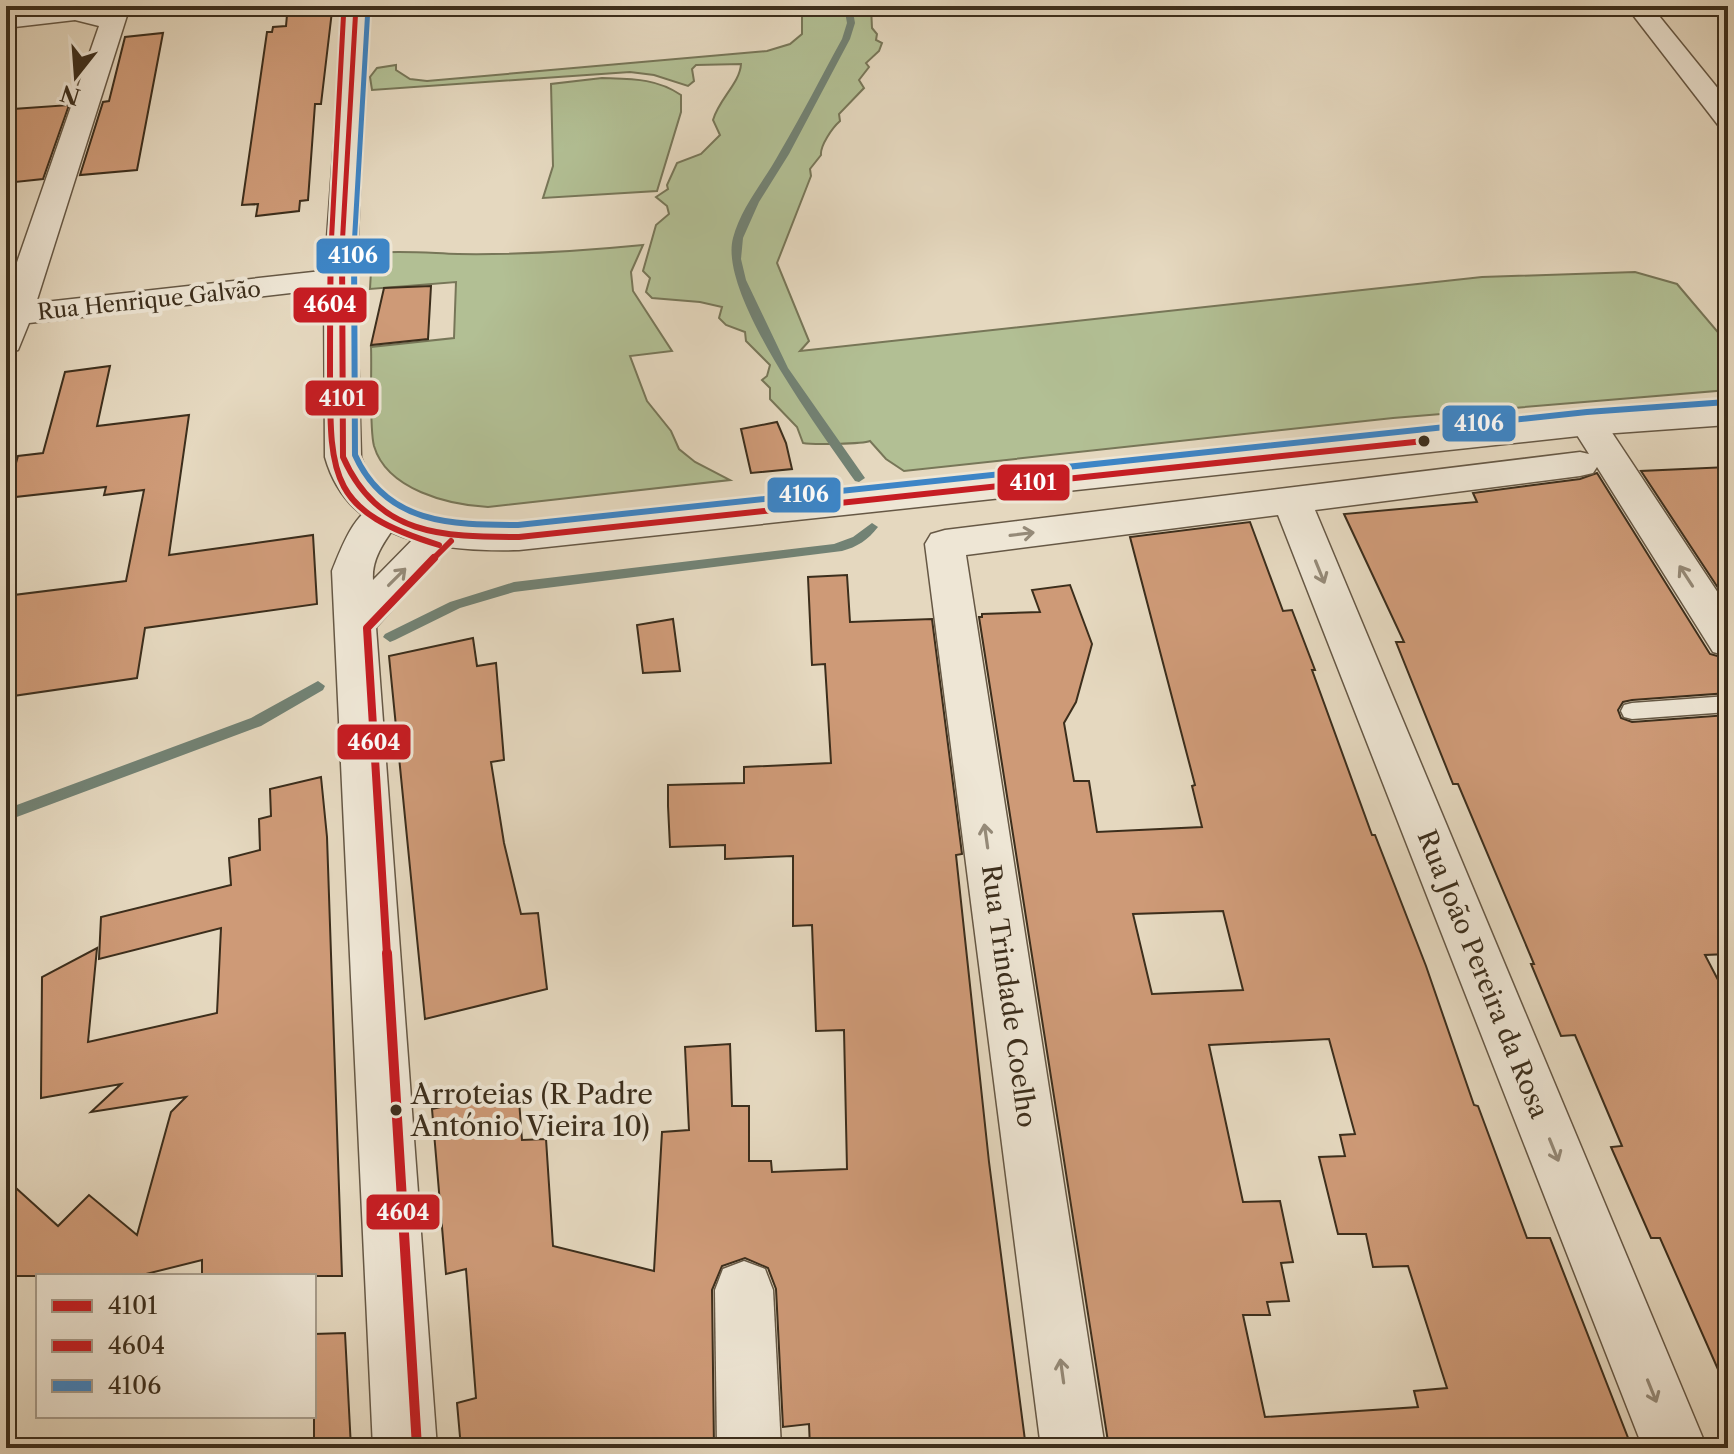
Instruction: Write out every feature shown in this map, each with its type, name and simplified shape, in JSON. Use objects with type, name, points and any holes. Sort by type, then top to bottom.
[{"type":"street","points":[[356,6],[340,279],[343,457],[353,485],[385,513],[410,525],[442,533],[487,538],[566,533],[1588,424],[1728,414]]},
{"type":"street","points":[[1638,6],[1728,119]]},
{"type":"street","points":[[6,20],[68,13],[115,14],[9,325]]},
{"type":"street","name":"Rua Henrique Galvão","points":[[9,325],[340,279]]},
{"type":"street","points":[[1588,424],[1728,641]]},
{"type":"street","points":[[1291,499],[1580,464]]},
{"type":"street","name":"Rua Trindade Coelho","points":[[1073,1448],[945,544],[1291,499]]},
{"type":"street","name":"Rua João Pereira da Rosa","points":[[1291,499],[1675,1448]]},
{"type":"street","points":[[385,513],[365,538],[352,571],[405,1448]]},
{"type":"street","points":[[355,623],[442,533]]},
{"type":"street","points":[[744,1290],[749,1448]]},
{"type":"lane","points":[[1632,711],[1728,704]]},
{"type":"green space","points":[[802,6],[871,6],[872,28],[877,34],[876,40],[882,43],[879,51],[866,63],[869,67],[859,80],[864,88],[839,114],[840,121],[827,137],[821,155],[810,169],[811,176],[777,263],[809,341],[800,351],[1482,277],[1635,272],[1677,284],[1728,344],[1728,390],[1393,418],[904,471],[886,459],[870,441],[803,443],[797,427],[770,399],[770,388],[762,380],[767,376],[770,365],[746,341],[745,332],[726,325],[719,318],[722,307],[652,298],[646,292],[650,278],[643,271],[656,225],[669,214],[667,206],[656,197],[668,189],[677,163],[701,154],[720,135],[713,120],[737,78],[741,64],[696,65],[692,69],[694,81],[688,86],[654,75],[630,72],[372,90],[370,77],[377,68],[396,65],[396,70],[410,79],[427,81],[767,51],[790,44],[802,34]]},
{"type":"green space","points":[[602,78],[653,82],[681,95],[681,112],[657,191],[543,198],[553,166],[551,84]]},
{"type":"green space","points":[[643,245],[631,272],[633,291],[672,351],[630,356],[647,401],[671,431],[679,449],[695,462],[730,480],[488,507],[438,498],[421,492],[392,474],[381,461],[372,437],[371,347],[454,338],[456,282],[370,289],[372,253],[504,254]]},
{"type":"building","points":[[332,11],[321,104],[315,104],[308,200],[300,201],[299,211],[256,216],[258,204],[242,205],[267,32],[272,32],[273,27],[286,26],[287,15]]},
{"type":"building","points":[[163,33],[137,170],[80,175],[103,102],[109,101],[125,37]]},
{"type":"building","points":[[69,105],[43,179],[6,183],[6,125],[13,109]]},
{"type":"building","points":[[431,286],[428,339],[371,345],[384,288]]},
{"type":"building","points":[[110,366],[97,426],[189,415],[169,555],[313,535],[317,604],[145,628],[137,678],[6,697],[6,596],[126,581],[144,490],[104,495],[106,487],[6,498],[18,456],[43,453],[65,372]]},
{"type":"building","points":[[777,422],[792,469],[751,473],[741,429]]},
{"type":"building","points":[[1728,467],[1728,603],[1641,471]]},
{"type":"building","points":[[1597,473],[1710,654],[1728,659],[1728,693],[1632,700],[1623,702],[1618,710],[1621,718],[1632,722],[1728,715],[1728,954],[1705,955],[1728,999],[1728,1392],[1660,1238],[1651,1238],[1611,1147],[1622,1146],[1575,1035],[1561,1036],[1531,964],[1534,964],[1458,784],[1453,784],[1396,642],[1404,642],[1344,514],[1477,502],[1473,493],[1580,479]]},
{"type":"building","points":[[1250,522],[1283,611],[1292,610],[1372,835],[1375,835],[1426,966],[1474,1105],[1478,1106],[1527,1238],[1550,1238],[1632,1448],[1109,1448],[979,617],[982,614],[1040,612],[1032,590],[1070,585],[1092,644],[1076,702],[1064,723],[1074,781],[1089,781],[1097,832],[1202,827],[1192,786],[1195,785],[1130,537]],"holes":[[[1223,911],[1243,990],[1152,994],[1133,914]],[[1329,1039],[1355,1134],[1340,1135],[1345,1156],[1319,1157],[1338,1234],[1366,1234],[1373,1267],[1408,1266],[1447,1388],[1414,1391],[1418,1407],[1265,1417],[1243,1315],[1270,1315],[1267,1302],[1289,1301],[1281,1263],[1293,1262],[1280,1201],[1243,1202],[1209,1045]]]},
{"type":"building","points":[[847,575],[850,622],[932,619],[962,854],[956,855],[989,1162],[1026,1448],[810,1448],[809,1424],[783,1427],[776,1289],[768,1268],[745,1258],[722,1266],[712,1290],[714,1448],[461,1448],[457,1403],[476,1398],[466,1269],[446,1274],[432,1109],[490,1096],[491,1106],[519,1100],[522,1140],[546,1139],[553,1246],[654,1271],[662,1132],[689,1130],[685,1047],[730,1044],[732,1106],[749,1106],[749,1161],[771,1161],[772,1172],[847,1169],[844,1030],[816,1031],[812,925],[793,926],[793,856],[725,859],[725,845],[670,847],[668,785],[744,783],[744,767],[831,763],[825,664],[812,665],[808,577]]},
{"type":"building","points":[[673,619],[680,671],[643,673],[637,625]]},
{"type":"building","points":[[473,638],[477,666],[496,663],[504,760],[491,762],[504,843],[521,914],[538,913],[547,989],[425,1019],[389,656]]},
{"type":"building","points":[[321,777],[327,837],[342,1276],[202,1274],[202,1260],[146,1274],[6,1276],[6,1179],[58,1226],[89,1195],[137,1235],[171,1112],[186,1097],[91,1112],[121,1084],[41,1098],[42,977],[97,948],[88,1042],[217,1013],[221,928],[99,959],[101,917],[231,885],[229,858],[260,850],[259,819],[271,816],[270,789]]},
{"type":"building","points":[[345,1333],[351,1448],[314,1448],[316,1334]]},
{"type":"waterway","points":[[848,6],[851,23],[846,39],[784,154],[754,202],[738,238],[736,259],[741,280],[783,368],[859,478]]},
{"type":"waterway","points":[[390,637],[455,605],[514,587],[834,549],[857,540],[872,527]]},
{"type":"waterway","points":[[6,815],[256,722],[318,686]]},
{"type":"transit line","name":"4604","points":[[344,6],[330,285],[329,430],[332,456],[348,494],[369,515],[395,530],[439,545]]},
{"type":"transit line","name":"4101","points":[[356,6],[340,279],[343,457],[354,483],[371,502],[391,516],[414,526],[466,536],[519,537],[1424,441]]},
{"type":"transit line","name":"4106","points":[[368,7],[352,279],[355,455],[365,478],[381,495],[422,516],[470,524],[518,525],[1587,412],[1727,402]]},
{"type":"transit line","name":"4604","points":[[417,1447],[367,628],[451,541]]},
{"type":"place","name":"Arroteias (R Padre António Vieira 10)","points":[[396,1110]]}]
